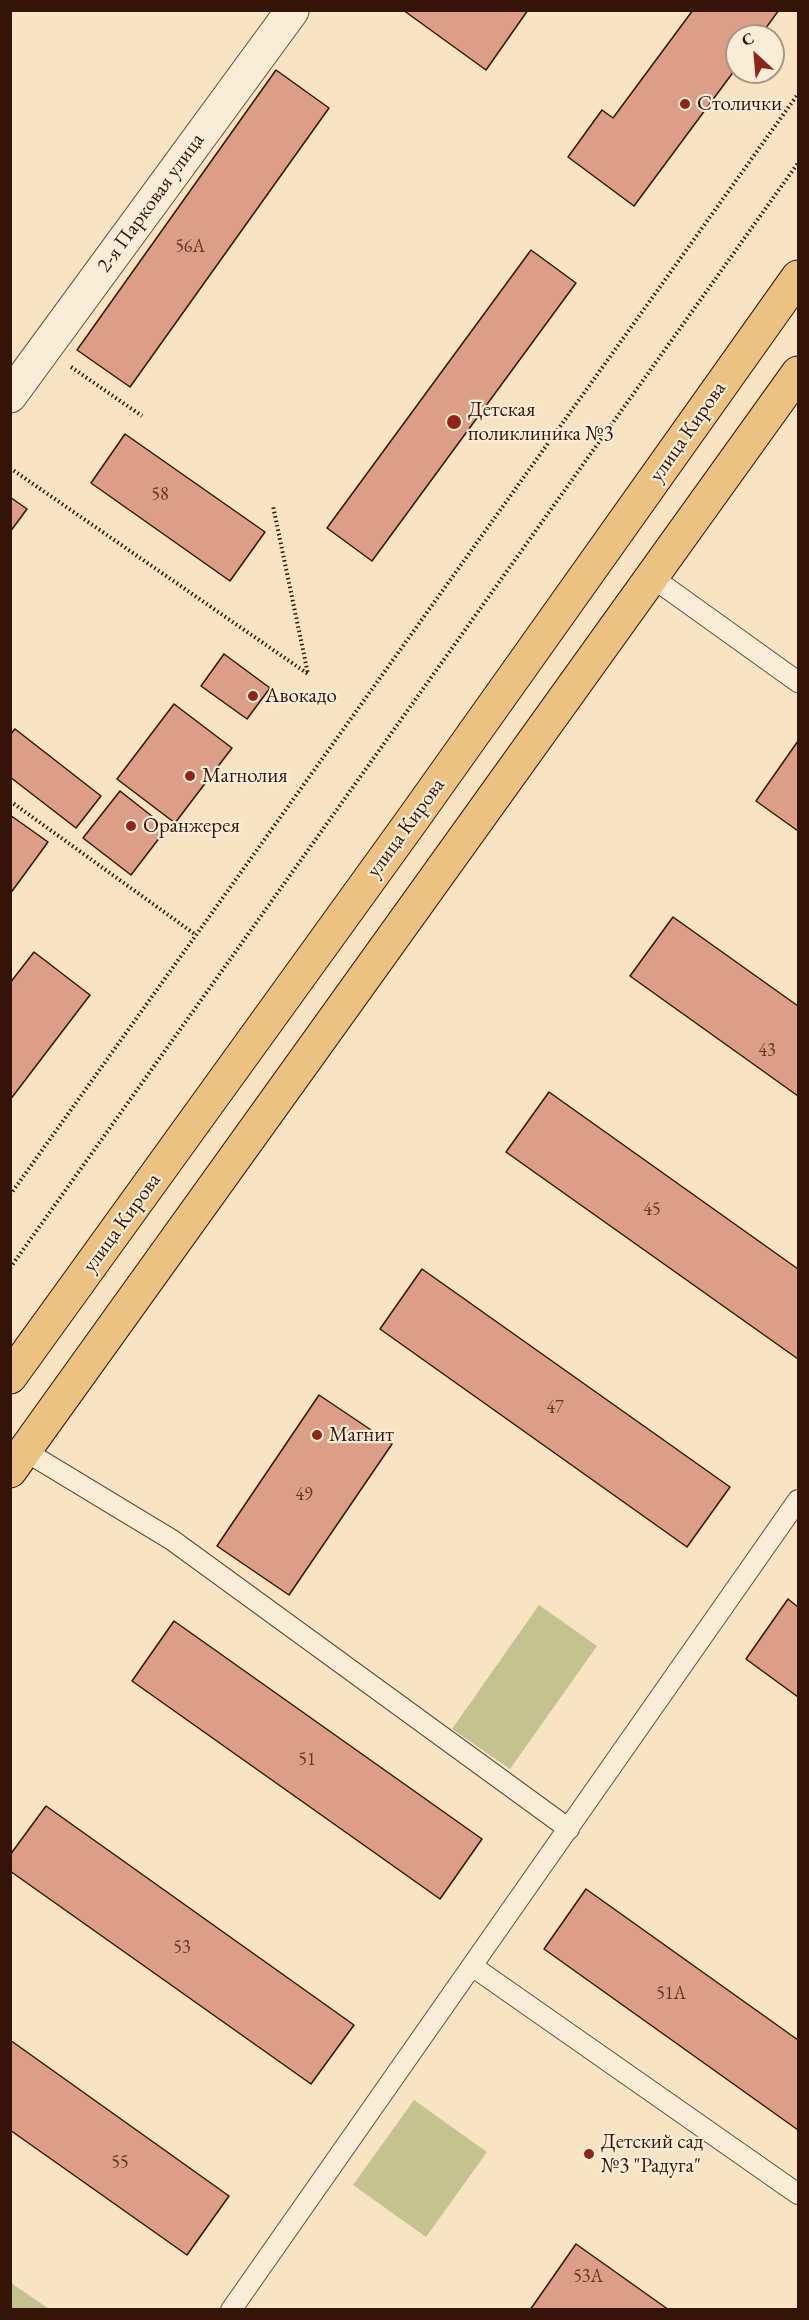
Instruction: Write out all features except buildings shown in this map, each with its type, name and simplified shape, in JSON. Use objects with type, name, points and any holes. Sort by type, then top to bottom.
[{"type":"main road","name":"улица Кирова","points":[[10,1377],[392,848],[798,277]]},
{"type":"main road","points":[[18,1461],[798,373]]},
{"type":"street","name":"2-я Парковая улица","points":[[23,370],[292,11]]},
{"type":"lane","points":[[653,578],[798,682]]},
{"type":"lane","points":[[18,1461],[172,1540],[569,1829]]},
{"type":"lane","points":[[231,2310],[798,1500]]},
{"type":"lane","points":[[472,1966],[798,2194]]},
{"type":"path","points":[[10,1195],[798,94]]},
{"type":"path","points":[[10,1268],[798,163]]},
{"type":"path","points":[[23,370],[142,416]]},
{"type":"path","points":[[10,468],[308,674],[273,506]]},
{"type":"path","points":[[10,801],[196,935]]},
{"type":"shaded area","points":[[539,1605],[597,1646],[510,1769],[452,1729]]},
{"type":"shaded area","points":[[414,2100],[487,2152],[426,2237],[353,2185]]},
{"type":"shaded area","points":[[11,2283],[49,2309],[11,2309]]},
{"type":"place","name":"Столички","points":[[685,104]]},
{"type":"place","name":"Детская поликлиника №3","points":[[454,422]]},
{"type":"place","name":"Авокадо","points":[[253,696]]},
{"type":"place","name":"Магнолия","points":[[190,776]]},
{"type":"place","name":"Оранжерея","points":[[131,826]]},
{"type":"place","name":"Магнит","points":[[317,1435]]},
{"type":"place","name":"Детский сад №3 \"Радуга\"","points":[[589,2154]]}]
